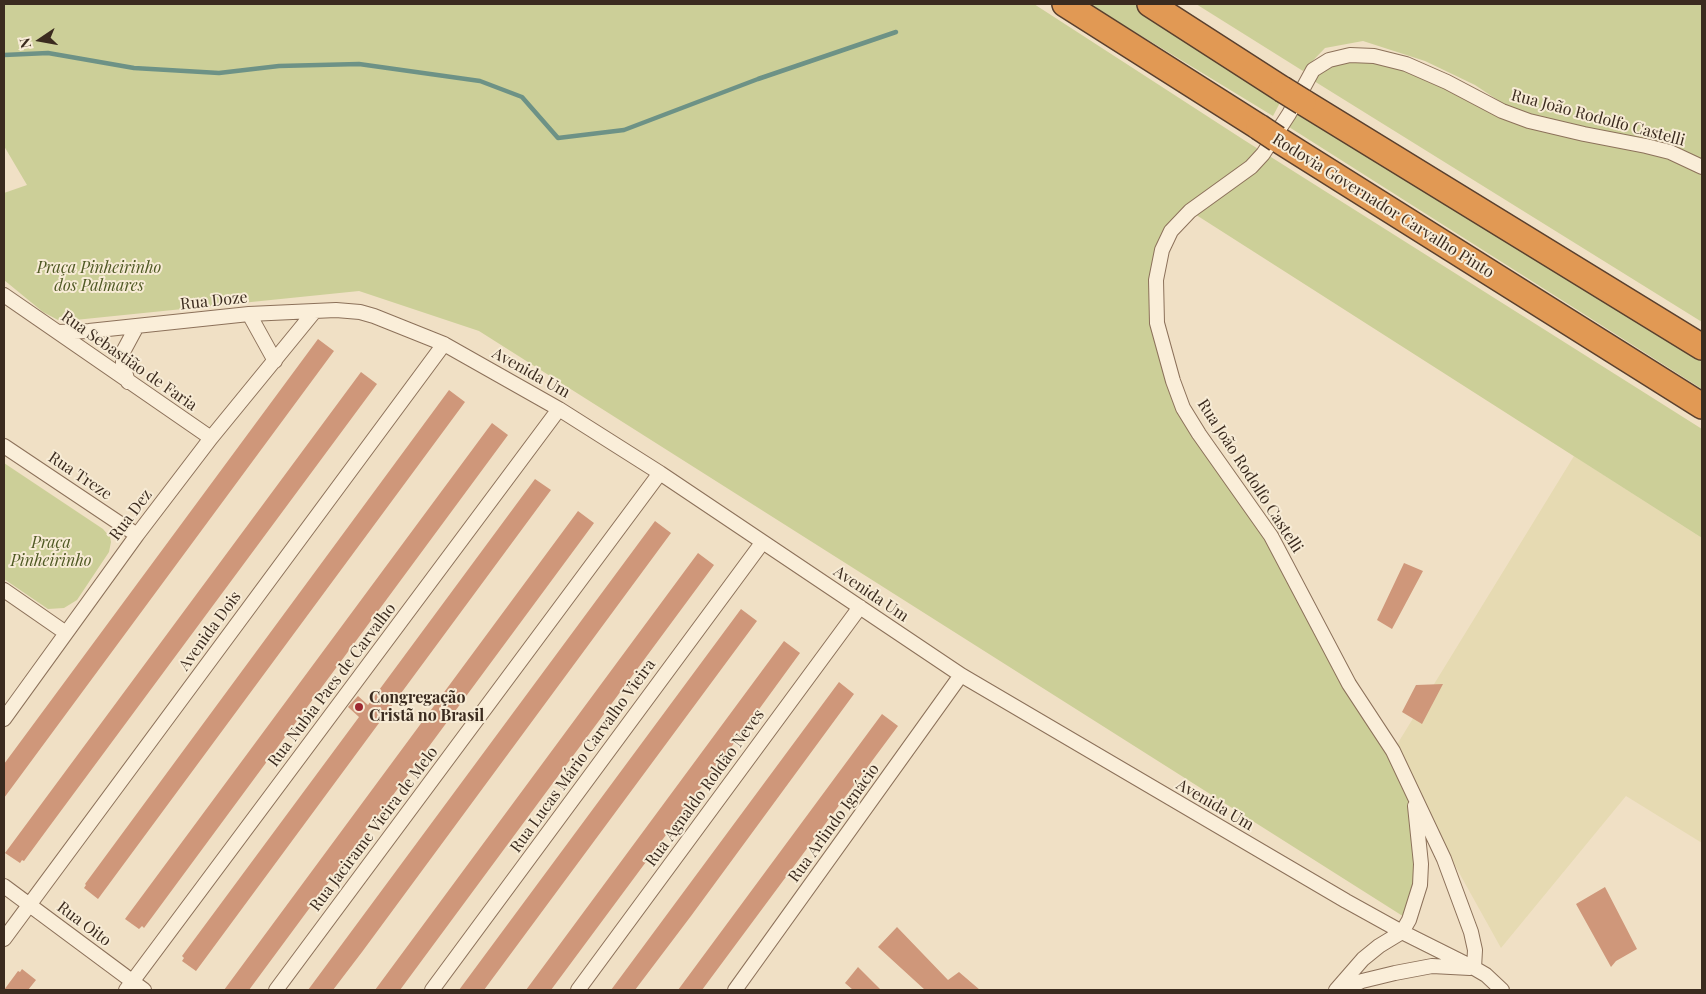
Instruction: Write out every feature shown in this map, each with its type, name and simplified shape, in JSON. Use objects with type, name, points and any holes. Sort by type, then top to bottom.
[{"type":"highway","name":"Rodovia Governador Carvalho Pinto","points":[[1065,4],[1702,406]]},
{"type":"highway","points":[[1150,4],[1292,95],[1702,347]]},
{"type":"street","name":"Rua João Rodolfo Castelli","points":[[1474,968],[1475,950],[1471,932],[1444,859],[1393,751],[1350,684],[1271,536],[1199,434],[1183,408],[1173,381],[1157,323],[1156,280],[1162,250],[1171,230],[1190,211],[1251,167],[1263,154],[1314,70],[1329,60],[1350,55],[1374,56],[1406,64],[1502,111],[1584,134],[1670,152],[1702,167]]},
{"type":"street","name":"Rua Sebastião de Faria","points":[[4,295],[210,438]]},
{"type":"street","name":"Avenida Um","points":[[314,312],[336,310],[360,312],[374,316],[444,344],[559,409],[660,473],[961,675],[1346,902],[1474,968]]},
{"type":"street","name":"Rua Doze","points":[[58,332],[88,331],[249,314],[314,312]]},
{"type":"street","name":"Rua Dez","points":[[4,719],[137,535],[210,438],[314,312]]},
{"type":"street","points":[[249,314],[275,361]]},
{"type":"street","points":[[128,382],[123,366],[123,352],[137,326]]},
{"type":"street","name":"Avenida Dois","points":[[4,939],[444,344]]},
{"type":"street","name":"Rua Nubia Paes de Carvalho","points":[[134,988],[559,409]]},
{"type":"street","name":"Rua Treze","points":[[4,446],[137,535]]},
{"type":"street","name":"Rua Jacirame Vieira de Melo","points":[[276,990],[660,473]]},
{"type":"street","name":"Rua Lucas Mário Carvalho Vieira","points":[[432,990],[762,542]]},
{"type":"street","points":[[4,590],[66,633]]},
{"type":"street","name":"Rua Agnaldo Roldão Neves","points":[[578,990],[860,607]]},
{"type":"street","name":"Rua Arlindo Ignácio","points":[[742,988],[961,675]]},
{"type":"street","points":[[1336,990],[1363,959],[1402,932],[1408,920],[1420,885],[1421,864],[1413,790]]},
{"type":"street","name":"Rua Oito","points":[[4,886],[134,988]]},
{"type":"street","points":[[1343,990],[1362,981],[1432,966],[1474,968],[1486,975],[1502,990]]},
{"type":"shaded area","points":[[1574,456],[1702,538],[1702,843],[1626,796],[1501,948],[1393,751]]},
{"type":"green space","name":"Praça Pinheirinho dos Palmares","points":[[4,4],[1034,4],[1244,140],[1702,429],[1702,538],[1190,211],[1171,230],[1156,280],[1165,377],[1251,507],[1416,798],[1420,885],[1409,920],[479,331],[359,291],[75,320],[58,320],[43,312],[4,280],[4,193],[27,185],[4,146]]},
{"type":"green space","points":[[1089,4],[1140,4],[1284,95],[1273,116]]},
{"type":"green space","points":[[1196,4],[1702,4],[1702,167],[1529,121],[1475,85],[1425,61],[1363,41],[1325,48],[1303,71]]},
{"type":"green space","points":[[1343,60],[1395,64],[1499,113],[1670,156],[1702,172],[1702,322],[1314,81],[1316,74]]},
{"type":"green space","points":[[1301,107],[1702,357],[1702,389],[1289,127]]},
{"type":"green space","name":"Praça Pinheirinho","points":[[4,463],[103,529],[110,537],[109,552],[77,600],[64,608],[48,609],[4,579]]},
{"type":"building","points":[[318,339],[334,351],[4,798],[4,764]]},
{"type":"building","points":[[361,372],[377,384],[24,861],[22,860],[20,863],[5,853]]},
{"type":"building","points":[[449,390],[465,402],[98,899],[84,888],[85,884]]},
{"type":"building","points":[[492,423],[508,435],[144,928],[142,926],[139,929],[125,919]]},
{"type":"building","points":[[535,479],[551,490],[196,971],[182,961],[184,958],[182,956],[359,717],[348,707],[358,696],[368,705]]},
{"type":"building","points":[[578,511],[594,523],[249,990],[224,990]]},
{"type":"building","points":[[655,521],[671,533],[362,952],[333,990],[308,990]]},
{"type":"building","points":[[698,553],[714,565],[400,990],[375,990]]},
{"type":"building","points":[[1404,563],[1423,571],[1392,629],[1377,620]]},
{"type":"building","points":[[741,609],[757,621],[484,990],[459,990]]},
{"type":"building","points":[[784,641],[800,653],[749,723],[551,990],[526,990]]},
{"type":"building","points":[[839,682],[854,694],[691,916],[635,990],[611,990]]},
{"type":"building","points":[[1443,684],[1422,724],[1402,712],[1416,685]]},
{"type":"building","points":[[882,714],[898,726],[702,990],[678,990]]},
{"type":"building","points":[[1605,887],[1637,949],[1616,961],[1611,967],[1576,904]]},
{"type":"building","points":[[897,927],[948,980],[959,972],[980,990],[925,990],[878,947]]},
{"type":"building","points":[[858,967],[881,990],[853,990],[845,983]]},
{"type":"building","points":[[22,969],[36,980],[28,990],[4,990],[18,971],[20,972]]},
{"type":"waterway","points":[[4,55],[48,53],[134,68],[219,73],[279,66],[359,64],[480,81],[522,97],[558,138],[624,130],[758,79],[896,32]]},
{"type":"place","name":"Congregação Cristã no Brasil","points":[[359,707]]}]
